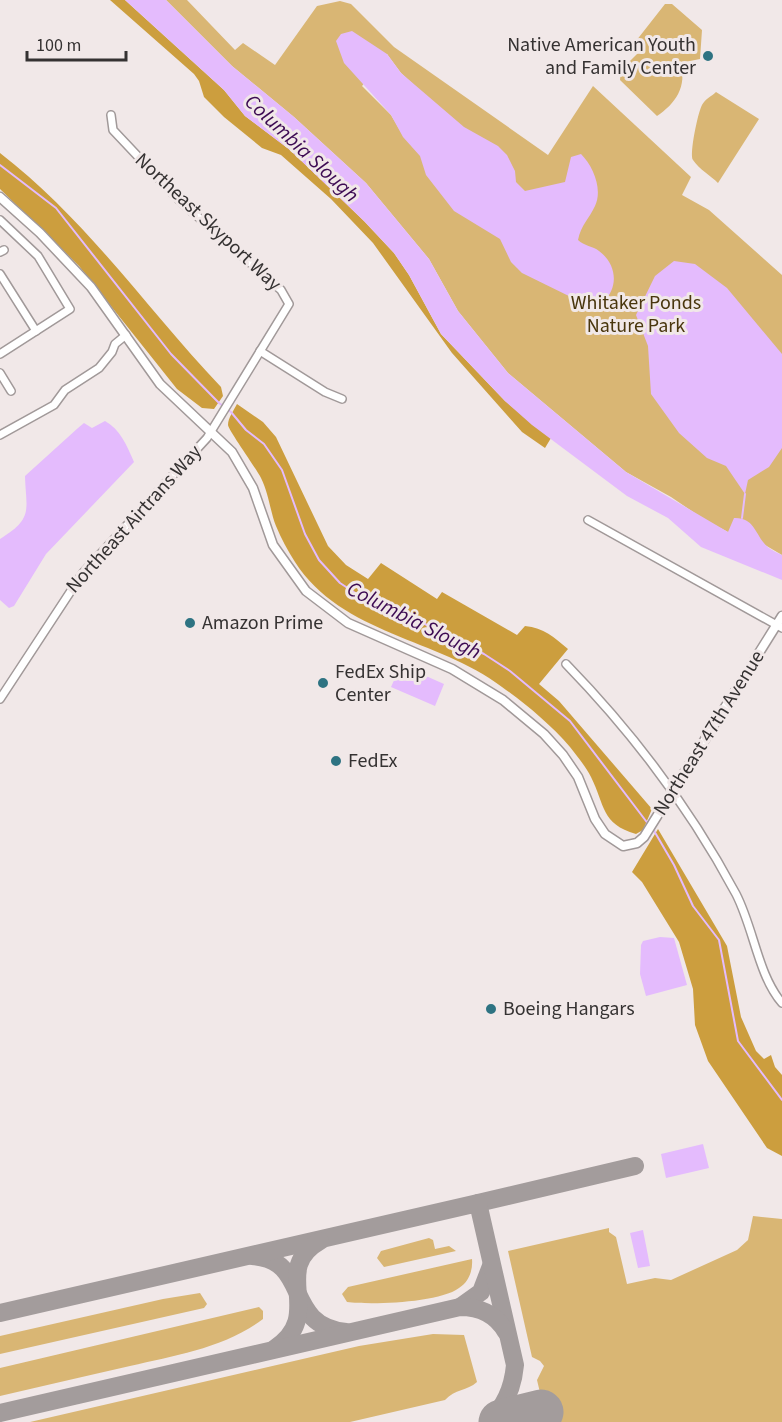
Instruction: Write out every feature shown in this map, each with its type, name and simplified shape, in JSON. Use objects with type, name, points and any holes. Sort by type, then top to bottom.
[{"type":"street","name":"Northeast Skyport Way","points":[[111,115],[113,130],[180,201],[281,290],[288,300]]},
{"type":"street","points":[[0,197],[34,227],[83,277],[160,384],[212,430]]},
{"type":"street","points":[[0,220],[38,256],[70,309],[0,354]]},
{"type":"street","points":[[0,274],[36,331]]},
{"type":"street","name":"Northeast Airtrans Way","points":[[0,699],[81,573],[212,430],[288,307],[288,300]]},
{"type":"street","points":[[0,435],[54,405],[65,390],[99,368],[112,352],[115,344],[126,335]]},
{"type":"street","points":[[260,351],[325,392],[342,399]]},
{"type":"street","points":[[0,373],[11,391]]},
{"type":"street","name":"Northeast 47th Avenue","points":[[212,430],[244,468],[273,545],[306,591],[348,622],[452,669],[514,708],[544,734],[569,762],[601,830],[619,844],[632,845],[647,832],[780,622]]},
{"type":"street","points":[[588,520],[780,622]]},
{"type":"street","points":[[566,664],[622,723],[674,789],[740,902],[753,932],[762,968],[782,1003]]},
{"type":"green space","name":"Whitaker Ponds Nature Park","points":[[166,0],[187,0],[235,50],[243,43],[275,65],[317,6],[340,1],[351,4],[394,47],[548,155],[593,86],[691,177],[682,195],[709,210],[782,275],[782,555],[753,538],[728,532],[705,520],[671,497],[626,472],[508,373],[458,311],[429,259],[366,183],[294,117],[232,66]],"holes":[[[387,54],[401,73],[428,98],[404,137],[391,115],[362,86]]]},
{"type":"green space","points":[[665,4],[672,4],[702,30],[700,59],[680,63],[682,79],[678,94],[657,116],[620,80],[621,70],[643,48],[636,41]]},
{"type":"green space","points":[[716,92],[759,119],[718,183],[698,166],[692,156],[694,133],[700,109],[705,101]]},
{"type":"green space","points":[[753,1216],[782,1219],[782,1422],[547,1422],[537,1380],[544,1366],[532,1357],[508,1251],[609,1228],[609,1232],[616,1237],[627,1284],[655,1278],[671,1280],[737,1250],[748,1240]]},
{"type":"green space","points":[[429,1238],[433,1240],[435,1249],[449,1246],[456,1251],[384,1267],[377,1258],[381,1251]]},
{"type":"green space","points":[[472,1259],[468,1279],[459,1288],[436,1297],[404,1302],[358,1303],[347,1302],[342,1294],[348,1287]]},
{"type":"green space","points":[[200,1293],[207,1304],[204,1308],[0,1354],[0,1336],[163,1299]]},
{"type":"green space","points":[[259,1307],[263,1311],[263,1319],[216,1344],[0,1396],[0,1368]]},
{"type":"green space","points":[[433,1334],[464,1335],[477,1382],[445,1400],[350,1422],[30,1422],[359,1346]]},
{"type":"shaded area","points":[[110,0],[125,0],[224,90],[245,116],[290,150],[364,221],[394,253],[409,275],[441,334],[505,401],[551,438],[545,448],[522,432],[452,353],[373,243],[331,199],[281,155],[262,148],[224,117],[204,97],[194,74]]},
{"type":"shaded area","points":[[0,153],[60,206],[88,235],[221,387],[223,396],[214,409],[202,408],[177,389],[79,266],[0,189]]},
{"type":"shaded area","points":[[237,404],[263,422],[276,437],[328,546],[346,565],[368,579],[381,563],[437,599],[442,592],[517,635],[525,626],[532,627],[548,634],[568,649],[539,684],[559,701],[652,809],[643,830],[636,834],[616,825],[610,819],[589,773],[570,747],[529,708],[502,687],[449,657],[364,621],[338,605],[315,586],[295,562],[285,544],[276,526],[261,478],[228,425]]},
{"type":"shaded area","points":[[658,829],[727,946],[741,1017],[756,1051],[764,1059],[771,1055],[775,1067],[782,1075],[782,1156],[767,1148],[708,1061],[695,1025],[693,989],[679,942],[642,882],[632,872]]},
{"type":"water","points":[[125,0],[166,0],[232,66],[294,117],[366,183],[429,259],[458,311],[508,373],[626,472],[728,532],[734,518],[751,524],[764,544],[782,555],[782,580],[701,547],[668,518],[627,496],[532,425],[505,401],[441,334],[409,275],[394,253],[364,221],[290,150],[245,116],[224,90]]},
{"type":"water","points":[[352,31],[387,54],[401,73],[464,127],[498,146],[507,155],[515,171],[516,182],[525,191],[565,182],[571,157],[581,154],[593,171],[598,192],[595,206],[578,240],[605,256],[612,269],[614,283],[603,302],[577,300],[522,273],[511,262],[500,239],[454,211],[426,175],[420,156],[403,137],[391,115],[344,63],[336,41],[341,34]]},
{"type":"water","points":[[674,261],[695,264],[727,288],[782,354],[782,448],[769,467],[748,480],[745,494],[726,466],[707,458],[679,433],[651,394],[648,346],[636,315],[655,276]]},
{"type":"water","points":[[105,421],[119,433],[134,462],[46,554],[14,606],[9,608],[0,600],[0,539],[18,525],[26,512],[25,476],[84,423],[92,428]]},
{"type":"water","points":[[401,665],[444,684],[435,706],[391,687]]},
{"type":"water","points":[[660,937],[674,938],[687,985],[646,996],[640,974],[641,945],[643,941]]},
{"type":"water","points":[[703,1144],[709,1168],[666,1178],[661,1154]]},
{"type":"water","points":[[643,1230],[650,1266],[638,1268],[630,1233]]},
{"type":"waterway","name":"Columbia Slough","points":[[0,165],[56,208],[171,354],[219,403],[231,412],[246,430],[264,444],[282,470],[305,534],[319,560],[340,583],[369,602],[425,624],[484,654],[510,671],[570,721],[649,825]]},
{"type":"waterway","points":[[742,518],[745,494]]},
{"type":"waterway","name":"Columbia Slough","points":[[653,829],[674,865],[693,906],[719,940],[738,1041],[782,1100]]},
{"type":"taxiway","points":[[478,1203],[635,1166]]},
{"type":"taxiway","points":[[0,1313],[478,1203],[515,1365],[507,1396],[499,1410],[488,1422]]},
{"type":"taxiway","points":[[274,1349],[289,1336],[296,1322],[299,1265],[306,1253],[320,1241]]},
{"type":"taxiway","points":[[252,1256],[271,1260],[283,1269],[313,1318],[326,1327],[346,1332]]},
{"type":"taxiway","points":[[460,1307],[481,1292],[491,1266]]},
{"type":"taxiway","points":[[0,1413],[460,1307],[474,1308],[487,1313],[497,1320],[506,1332]]},
{"type":"runway","points":[[501,1422],[541,1412]]},
{"type":"place","name":"Native American Youth and Family Center","points":[[708,56]]},
{"type":"place","name":"Amazon Prime","points":[[190,623]]},
{"type":"place","name":"FedEx Ship Center","points":[[323,683]]},
{"type":"place","name":"FedEx","points":[[336,761]]},
{"type":"place","name":"Boeing Hangars","points":[[491,1009]]}]
